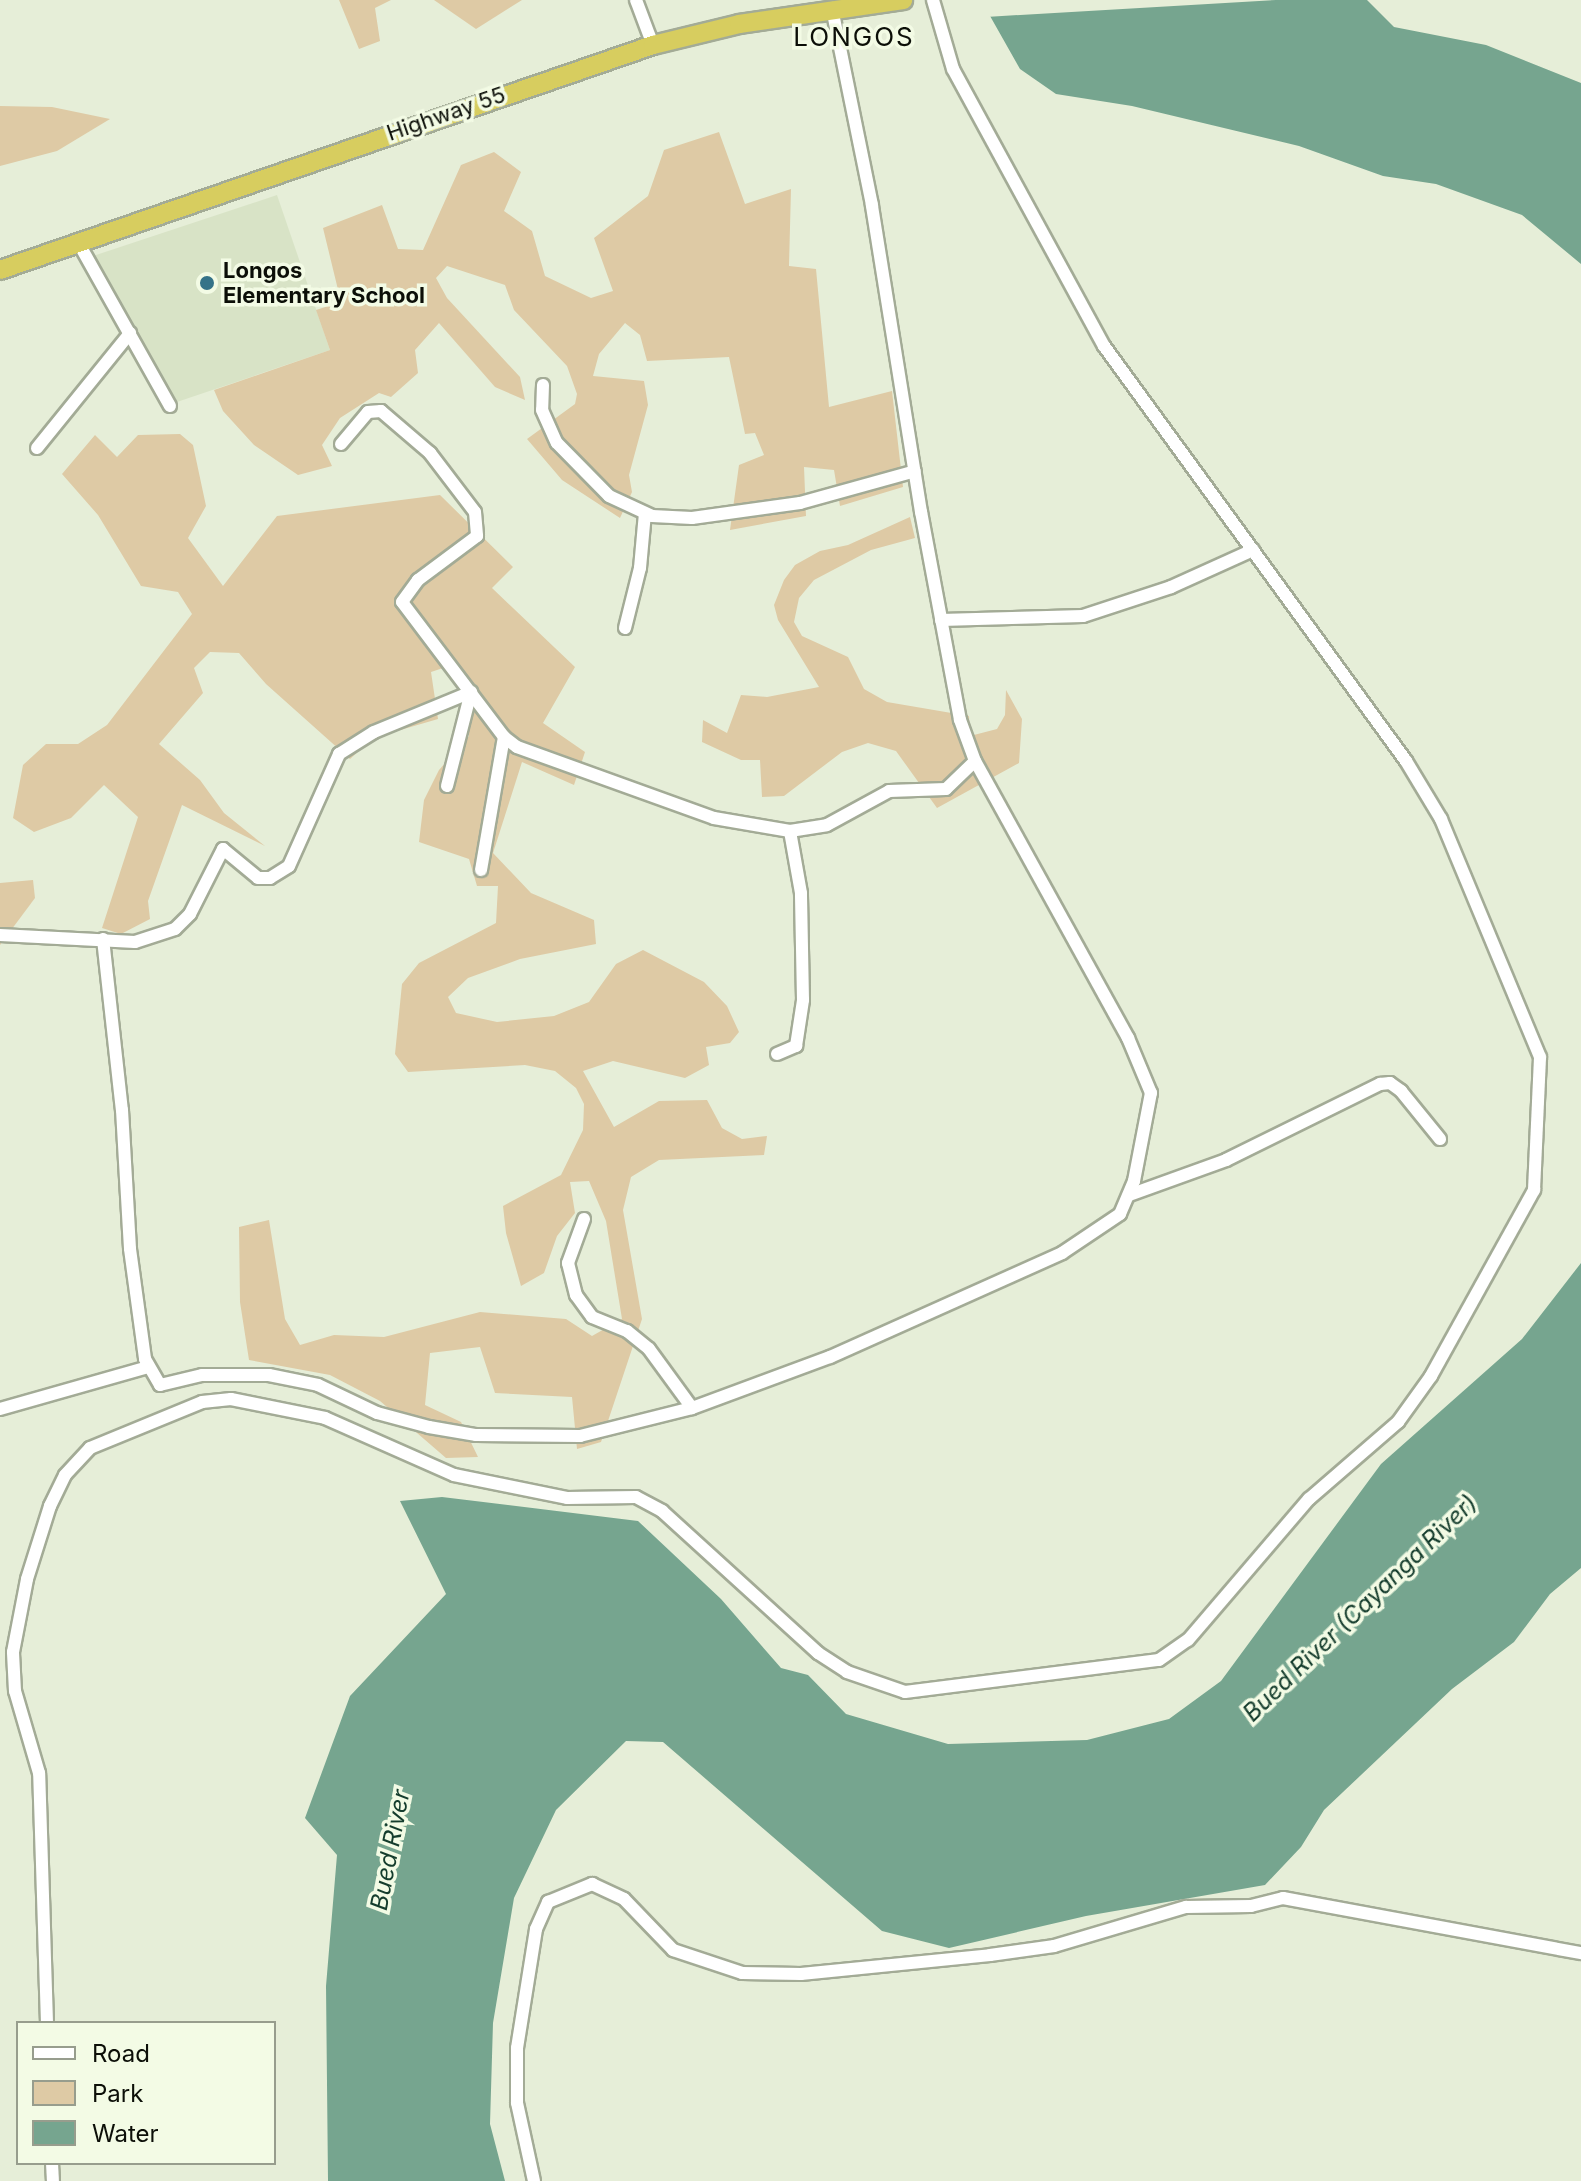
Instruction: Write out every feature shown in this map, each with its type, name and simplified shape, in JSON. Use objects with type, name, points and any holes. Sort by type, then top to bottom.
[{"type":"highway","name":"Highway 55","points":[[0,270],[653,45],[832,8],[903,0]]},
{"type":"street","points":[[636,0],[653,45]]},
{"type":"street","points":[[47,2021],[39,1773],[15,1691],[13,1652],[37,1542],[65,1475],[90,1448],[202,1402],[231,1399],[325,1418],[454,1475],[567,1498],[636,1497],[662,1511],[818,1653],[847,1672],[905,1692],[1159,1660],[1188,1640],[1309,1499],[1398,1422],[1431,1376],[1534,1190],[1540,1057],[1441,819],[1406,761],[1104,346],[1063,277],[953,69],[933,0]]},
{"type":"street","points":[[103,939],[122,1110],[130,1249],[148,1367],[160,1385],[202,1375],[269,1375],[318,1385],[377,1413],[476,1435],[580,1436],[692,1408],[830,1357],[1009,1280],[1094,1235],[1120,1214],[1129,1195],[1150,1114],[1148,1081],[975,761],[960,720],[915,471],[872,205],[832,8]]},
{"type":"street","points":[[78,242],[170,406]]},
{"type":"street","points":[[37,448],[130,333]]},
{"type":"street","points":[[543,385],[542,410],[557,443],[609,496],[645,513],[678,519],[800,503],[915,471]]},
{"type":"street","points":[[341,444],[368,412],[381,411],[430,453],[475,512],[477,536],[418,580],[402,602],[504,737],[536,755],[714,818],[790,831],[827,825],[889,791],[946,789],[975,761]]},
{"type":"street","points":[[625,628],[640,568],[645,513]]},
{"type":"street","points":[[941,620],[1083,616],[1171,587],[1253,550]]},
{"type":"street","points":[[447,786],[471,692]]},
{"type":"street","points":[[0,935],[135,942],[175,929],[190,914],[223,849],[258,878],[280,873],[293,861],[339,754],[374,732],[471,692]]},
{"type":"street","points":[[481,870],[504,737]]},
{"type":"street","points":[[777,1054],[796,1046],[803,1000],[801,893],[790,831]]},
{"type":"street","points":[[1129,1195],[1226,1160],[1380,1084],[1390,1083],[1401,1091],[1440,1139]]},
{"type":"street","points":[[584,1219],[568,1263],[576,1295],[592,1317],[627,1331],[649,1349],[692,1408]]},
{"type":"street","points":[[0,1409],[148,1367]]},
{"type":"street","points":[[534,2181],[517,2103],[517,2048],[536,1929],[548,1902],[592,1884],[624,1899],[673,1950],[742,1973],[801,1974],[990,1955],[1054,1946],[1186,1907],[1251,1906],[1283,1898],[1581,1953]]},
{"type":"shaded area","name":"Longos Elementary School","points":[[277,195],[330,350],[174,403],[93,256]]},
{"type":"green space","points":[[339,0],[391,0],[375,8],[380,41],[359,49]]},
{"type":"green space","points":[[434,0],[522,0],[476,29]]},
{"type":"green space","points":[[0,106],[52,107],[110,119],[57,151],[0,166]]},
{"type":"green space","points":[[719,132],[745,204],[791,189],[789,266],[816,269],[829,407],[892,391],[903,487],[840,506],[834,470],[804,467],[806,516],[730,530],[739,465],[764,455],[755,433],[745,434],[729,357],[647,361],[640,335],[625,323],[599,354],[593,376],[644,381],[648,405],[629,475],[632,492],[620,518],[562,480],[527,439],[575,404],[577,394],[567,366],[514,310],[505,285],[447,266],[436,278],[447,298],[520,377],[525,400],[495,387],[439,323],[415,350],[418,373],[391,397],[379,393],[340,418],[322,445],[332,466],[298,475],[254,445],[223,411],[214,390],[330,350],[316,310],[341,302],[323,228],[382,205],[398,249],[423,250],[461,165],[494,152],[521,172],[504,211],[532,231],[545,276],[591,298],[613,291],[594,238],[648,196],[664,150]]},
{"type":"green space","points":[[180,434],[193,445],[206,506],[188,538],[223,586],[277,516],[440,495],[513,567],[492,588],[575,667],[543,723],[585,752],[574,785],[522,762],[493,853],[531,893],[594,920],[596,944],[520,959],[468,978],[448,997],[456,1013],[497,1022],[554,1016],[589,1002],[616,964],[643,950],[704,982],[727,1006],[739,1032],[730,1043],[706,1047],[709,1065],[685,1078],[613,1061],[583,1071],[614,1127],[659,1101],[707,1100],[722,1128],[742,1139],[767,1136],[764,1155],[659,1160],[631,1177],[623,1210],[642,1319],[601,1442],[577,1449],[572,1397],[495,1393],[480,1347],[430,1353],[425,1405],[461,1422],[478,1457],[446,1458],[380,1401],[330,1375],[249,1360],[240,1302],[239,1227],[269,1220],[285,1319],[300,1345],[334,1335],[384,1337],[480,1312],[566,1319],[592,1336],[622,1319],[606,1221],[589,1181],[570,1182],[575,1213],[557,1236],[544,1273],[521,1286],[506,1233],[503,1206],[561,1175],[583,1130],[584,1104],[576,1088],[555,1071],[525,1065],[408,1072],[395,1054],[402,984],[419,963],[496,923],[498,886],[477,886],[469,859],[419,842],[424,800],[439,770],[469,736],[464,689],[446,667],[431,672],[438,719],[373,738],[350,759],[266,684],[239,653],[210,652],[194,668],[203,693],[159,744],[200,780],[224,813],[265,846],[182,805],[148,901],[150,919],[121,934],[102,928],[138,817],[104,785],[71,818],[34,832],[13,818],[23,765],[46,744],[78,744],[107,725],[192,614],[178,592],[141,586],[98,515],[62,474],[95,435],[117,457],[138,435]]},
{"type":"green space","points":[[910,517],[915,538],[871,550],[814,580],[799,598],[794,622],[802,636],[848,657],[864,689],[887,702],[969,716],[970,736],[997,729],[1005,715],[1006,690],[1022,719],[1019,763],[937,808],[896,751],[868,743],[842,752],[784,796],[762,797],[760,760],[741,760],[702,742],[703,720],[727,733],[741,695],[767,697],[819,687],[778,620],[774,605],[784,580],[795,565],[820,551],[848,545]]},
{"type":"green space","points":[[33,880],[35,898],[0,945],[0,883]]},
{"type":"water","points":[[981,0],[1367,0],[1394,27],[1486,45],[1581,83],[1581,264],[1522,215],[1436,184],[1383,176],[1299,146],[1132,106],[1056,94],[1020,69]]},
{"type":"water","points":[[1581,1263],[1581,1568],[1550,1594],[1514,1642],[1452,1689],[1324,1810],[1301,1847],[1265,1885],[1086,1916],[949,1948],[882,1931],[663,1742],[626,1741],[556,1810],[514,1898],[493,2023],[490,2124],[505,2181],[328,2181],[326,1986],[337,1855],[305,1818],[350,1696],[446,1594],[400,1501],[442,1497],[638,1521],[721,1599],[781,1668],[808,1675],[846,1714],[948,1744],[1087,1740],[1169,1719],[1221,1681],[1381,1464],[1522,1339]]},
{"type":"pier","points":[[977,0],[1276,0],[986,17]]},
{"type":"place","name":"Longos Elementary School","points":[[207,283]]},
{"type":"district","name":"LONGOS","points":[[854,37]]},
{"type":"water label","name":"Bued River (Cayanga River)","points":[[1360,1608]]},
{"type":"water label","name":"Bued River","points":[[390,1850]]}]
